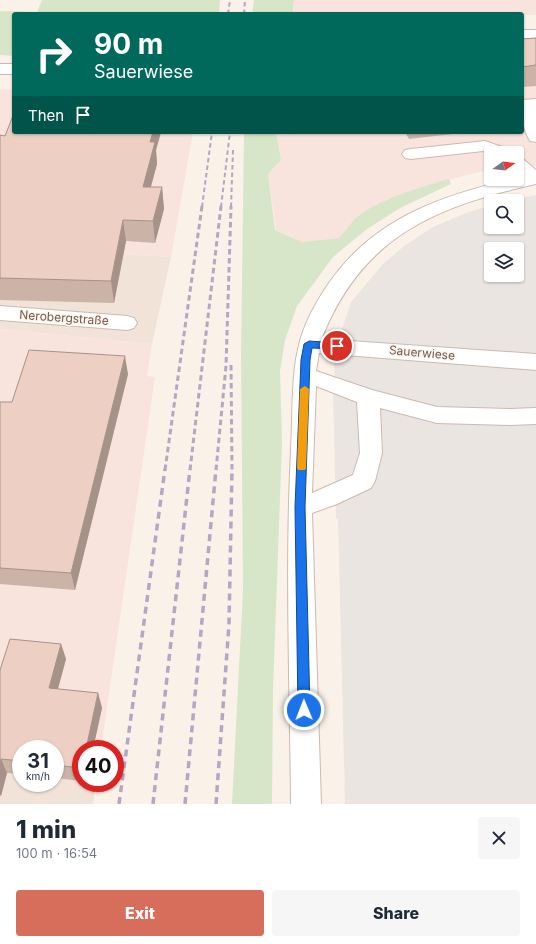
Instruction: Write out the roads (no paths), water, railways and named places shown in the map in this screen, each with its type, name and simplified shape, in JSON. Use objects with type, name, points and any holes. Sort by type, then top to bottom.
[{"type":"street","points":[[524,35],[536,34]]},
{"type":"street","points":[[0,69],[12,69]]},
{"type":"street","points":[[536,104],[525,104],[536,137]]},
{"type":"street","points":[[411,154],[484,146]]},
{"type":"street","points":[[524,169],[536,179]]},
{"type":"street","points":[[306,804],[300,507],[305,375],[309,344],[324,309],[344,277],[365,253],[396,228],[439,206],[482,191],[536,179]]},
{"type":"street","name":"Nerobergstraße","points":[[0,313],[127,322]]},
{"type":"street","name":"Sauerwiese","points":[[309,344],[536,362]]},
{"type":"street","points":[[305,375],[368,397],[437,415],[510,417],[536,416]]},
{"type":"street","points":[[300,507],[329,498],[363,481],[371,454],[368,397]]},
{"type":"railway","points":[[228,12],[230,0]]},
{"type":"railway","points":[[244,12],[245,0]]},
{"type":"railway","points":[[202,207],[212,134]]},
{"type":"railway","points":[[221,207],[230,134]]},
{"type":"railway","points":[[231,207],[233,150]]},
{"type":"railway","points":[[165,470],[202,206]]},
{"type":"railway","points":[[190,470],[221,206]]},
{"type":"railway","points":[[216,470],[226,366],[231,206]]},
{"type":"railway","points":[[231,365],[232,469]]},
{"type":"railway","points":[[119,804],[165,469]]},
{"type":"railway","points":[[153,804],[190,469]]},
{"type":"railway","points":[[185,804],[216,469]]},
{"type":"railway","points":[[216,804],[229,624],[232,469]]}]
